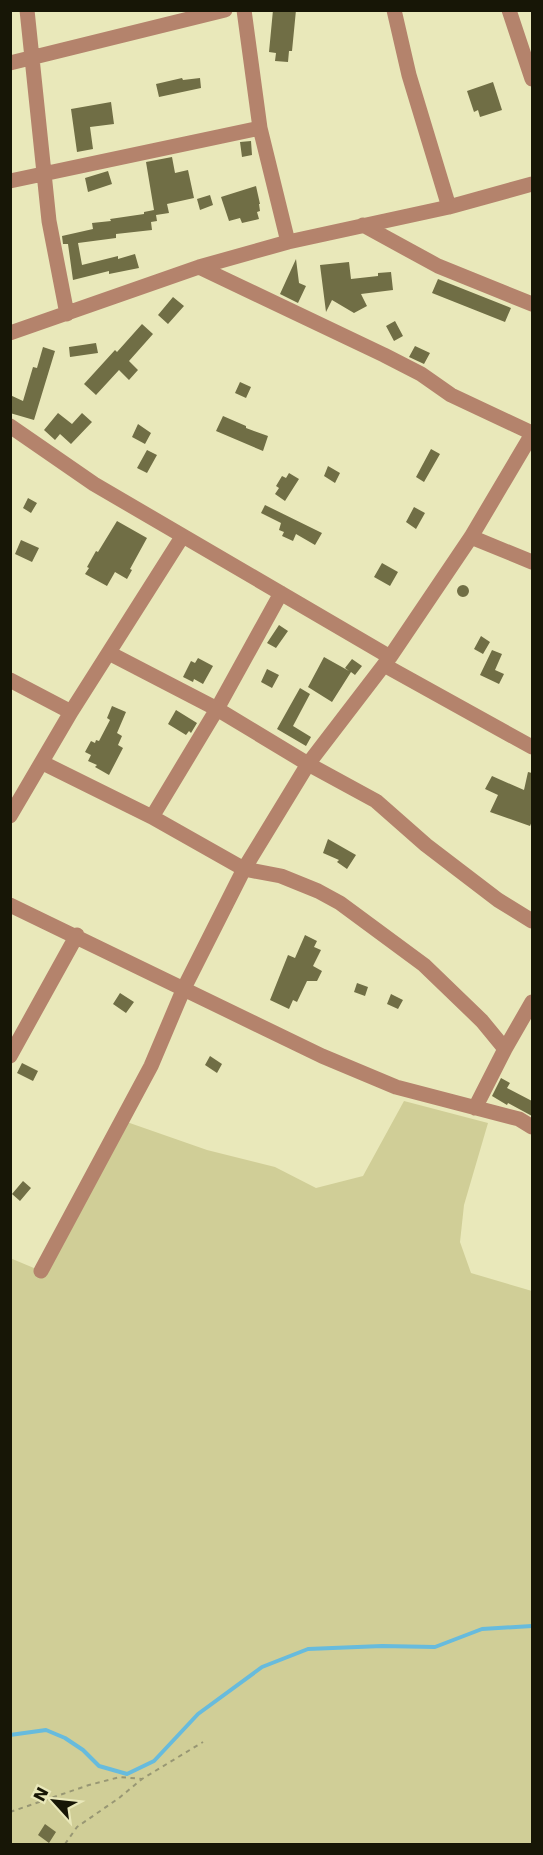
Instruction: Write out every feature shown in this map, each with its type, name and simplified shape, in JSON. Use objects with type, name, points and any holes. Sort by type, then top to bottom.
[{"type":"street","points":[[27,10],[49,221],[67,314]]},
{"type":"street","points":[[10,63],[225,10]]},
{"type":"street","points":[[244,10],[260,128],[288,242]]},
{"type":"street","points":[[394,10],[409,75],[449,207]]},
{"type":"street","points":[[509,10],[532,79]]},
{"type":"street","points":[[10,181],[260,128]]},
{"type":"street","points":[[10,333],[199,267],[288,242],[449,207],[532,184]]},
{"type":"street","points":[[363,225],[438,266],[532,304]]},
{"type":"street","points":[[41,1271],[151,1066],[184,988],[244,869],[308,764],[387,661],[471,537],[532,433],[451,395],[421,374],[199,267]]},
{"type":"street","points":[[10,426],[94,484],[281,593],[387,661],[532,747]]},
{"type":"street","points":[[10,816],[71,712],[182,537]]},
{"type":"street","points":[[471,537],[532,562]]},
{"type":"street","points":[[152,817],[217,709],[281,593]]},
{"type":"street","points":[[109,653],[217,709],[308,764],[376,801],[444,859],[498,900],[532,921]]},
{"type":"street","points":[[10,680],[71,712]]},
{"type":"street","points":[[43,763],[152,817],[244,869],[280,876],[318,891],[340,903],[424,965],[482,1021],[504,1049]]},
{"type":"street","points":[[10,785],[25,792]]},
{"type":"street","points":[[10,904],[322,1056],[396,1087],[519,1119],[532,1127]]},
{"type":"street","points":[[10,1056],[77,935]]},
{"type":"street","points":[[474,1108],[504,1049],[532,1002]]},
{"type":"path","points":[[65,1845],[77,1827],[142,1779],[203,1743]]},
{"type":"path","points":[[10,1812],[110,1780],[142,1779]]},
{"type":"shaded area","points":[[404,1101],[488,1123],[464,1205],[460,1242],[471,1273],[532,1291],[532,1844],[11,1844],[10,1258],[41,1271],[124,1121],[207,1150],[275,1167],[316,1188],[363,1176]]},
{"type":"building","points":[[273,10],[296,10],[292,51],[289,51],[288,62],[275,61],[276,53],[269,52]]},
{"type":"building","points":[[182,78],[183,80],[200,78],[201,88],[159,97],[156,84]]},
{"type":"building","points":[[493,82],[502,110],[480,117],[478,110],[474,112],[467,91]]},
{"type":"building","points":[[111,102],[114,124],[90,127],[93,149],[77,152],[71,109]]},
{"type":"building","points":[[251,141],[252,155],[242,157],[240,142]]},
{"type":"building","points":[[172,157],[175,173],[188,170],[194,198],[167,204],[169,213],[156,215],[157,221],[151,222],[152,230],[116,234],[116,238],[78,243],[82,265],[135,254],[139,268],[109,274],[109,271],[73,280],[68,244],[63,244],[62,236],[93,229],[92,223],[111,221],[110,219],[144,214],[144,212],[154,210],[146,162]]},
{"type":"building","points":[[108,171],[112,184],[88,192],[85,178]]},
{"type":"building","points":[[256,186],[260,204],[260,211],[257,212],[259,219],[242,223],[240,218],[229,221],[221,197]]},
{"type":"building","points":[[210,195],[213,205],[200,210],[197,199]]},
{"type":"building","points":[[296,259],[299,283],[306,286],[298,303],[280,294]]},
{"type":"building","points":[[349,262],[351,279],[391,272],[393,290],[361,294],[367,306],[354,313],[332,300],[326,312],[320,265]]},
{"type":"building","points":[[438,279],[511,308],[505,322],[432,293]]},
{"type":"building","points":[[173,297],[184,306],[168,324],[158,315]]},
{"type":"building","points":[[395,321],[403,336],[394,341],[386,326]]},
{"type":"building","points":[[142,324],[153,334],[129,361],[138,370],[129,380],[119,370],[96,395],[84,384]]},
{"type":"building","points":[[96,343],[98,353],[70,357],[69,347]]},
{"type":"building","points":[[415,346],[430,353],[424,364],[409,357]]},
{"type":"building","points":[[43,347],[55,351],[34,420],[10,413],[10,395],[23,401],[33,367],[37,368]]},
{"type":"building","points":[[240,382],[251,387],[246,398],[235,393]]},
{"type":"building","points":[[58,413],[72,424],[82,413],[92,422],[71,444],[60,434],[55,440],[44,430]]},
{"type":"building","points":[[223,416],[268,436],[263,451],[216,431]]},
{"type":"building","points":[[138,424],[151,433],[145,444],[132,437]]},
{"type":"building","points":[[431,449],[440,454],[424,482],[416,477]]},
{"type":"building","points":[[147,450],[157,455],[147,473],[137,468]]},
{"type":"building","points":[[328,466],[340,473],[335,483],[324,476]]},
{"type":"building","points":[[289,473],[299,479],[285,501],[275,494],[279,488],[276,486],[282,476],[286,478]]},
{"type":"building","points":[[28,498],[37,503],[31,513],[23,508]]},
{"type":"building","points":[[265,505],[322,533],[315,545],[296,534],[293,541],[282,536],[284,532],[279,530],[281,523],[261,513]]},
{"type":"building","points":[[414,507],[425,513],[416,529],[406,522]]},
{"type":"building","points":[[117,521],[147,538],[127,579],[115,572],[107,586],[85,574],[96,551],[98,552]]},
{"type":"building","points":[[21,540],[39,548],[32,562],[15,554]]},
{"type":"building","points":[[382,563],[398,572],[390,586],[374,577]]},
{"type":"building","points":[[465,585],[468,586],[468,596],[461,597],[458,596],[457,589],[458,586]]},
{"type":"building","points":[[279,625],[288,631],[276,648],[267,643]]},
{"type":"building","points":[[481,636],[490,642],[483,654],[474,649]]},
{"type":"building","points":[[492,650],[502,654],[495,670],[504,674],[499,684],[480,675]]},
{"type":"building","points":[[324,657],[349,671],[345,668],[352,659],[362,666],[355,675],[351,672],[332,702],[308,687]]},
{"type":"building","points":[[198,658],[213,666],[203,684],[183,677],[191,661],[195,663]]},
{"type":"building","points":[[267,669],[279,675],[272,688],[261,682]]},
{"type":"building","points":[[300,688],[310,694],[293,726],[311,737],[306,746],[277,729]]},
{"type":"building","points":[[112,706],[126,712],[117,733],[122,736],[118,745],[123,748],[109,775],[88,761],[91,755],[85,752],[91,741],[95,743],[96,740],[99,741],[110,720],[107,718]]},
{"type":"building","points":[[176,710],[197,723],[191,733],[189,731],[186,735],[168,724]]},
{"type":"building","points":[[528,772],[532,773],[532,821],[530,826],[490,812],[498,795],[485,789],[492,776],[524,790]]},
{"type":"building","points":[[328,839],[356,855],[347,869],[337,862],[339,860],[323,853]]},
{"type":"building","points":[[305,935],[317,941],[314,947],[321,950],[313,966],[322,971],[317,981],[307,981],[297,1002],[293,1000],[289,1009],[270,1000],[288,955],[295,958]]},
{"type":"building","points":[[357,983],[368,987],[365,996],[354,992]]},
{"type":"building","points":[[120,993],[134,1002],[126,1013],[113,1004]]},
{"type":"building","points":[[391,994],[403,1000],[398,1009],[387,1004]]},
{"type":"building","points":[[210,1056],[222,1064],[217,1073],[205,1065]]},
{"type":"building","points":[[22,1063],[38,1071],[33,1081],[17,1073]]},
{"type":"building","points":[[501,1078],[510,1083],[507,1088],[532,1101],[532,1116],[492,1096]]},
{"type":"building","points":[[23,1181],[31,1188],[20,1201],[12,1194]]},
{"type":"building","points":[[45,1824],[56,1832],[49,1843],[38,1835]]},
{"type":"waterway","points":[[10,1735],[46,1730],[65,1738],[83,1750],[99,1766],[127,1774],[154,1761],[198,1714],[262,1667],[308,1649],[382,1646],[435,1647],[482,1629],[532,1626]]}]
